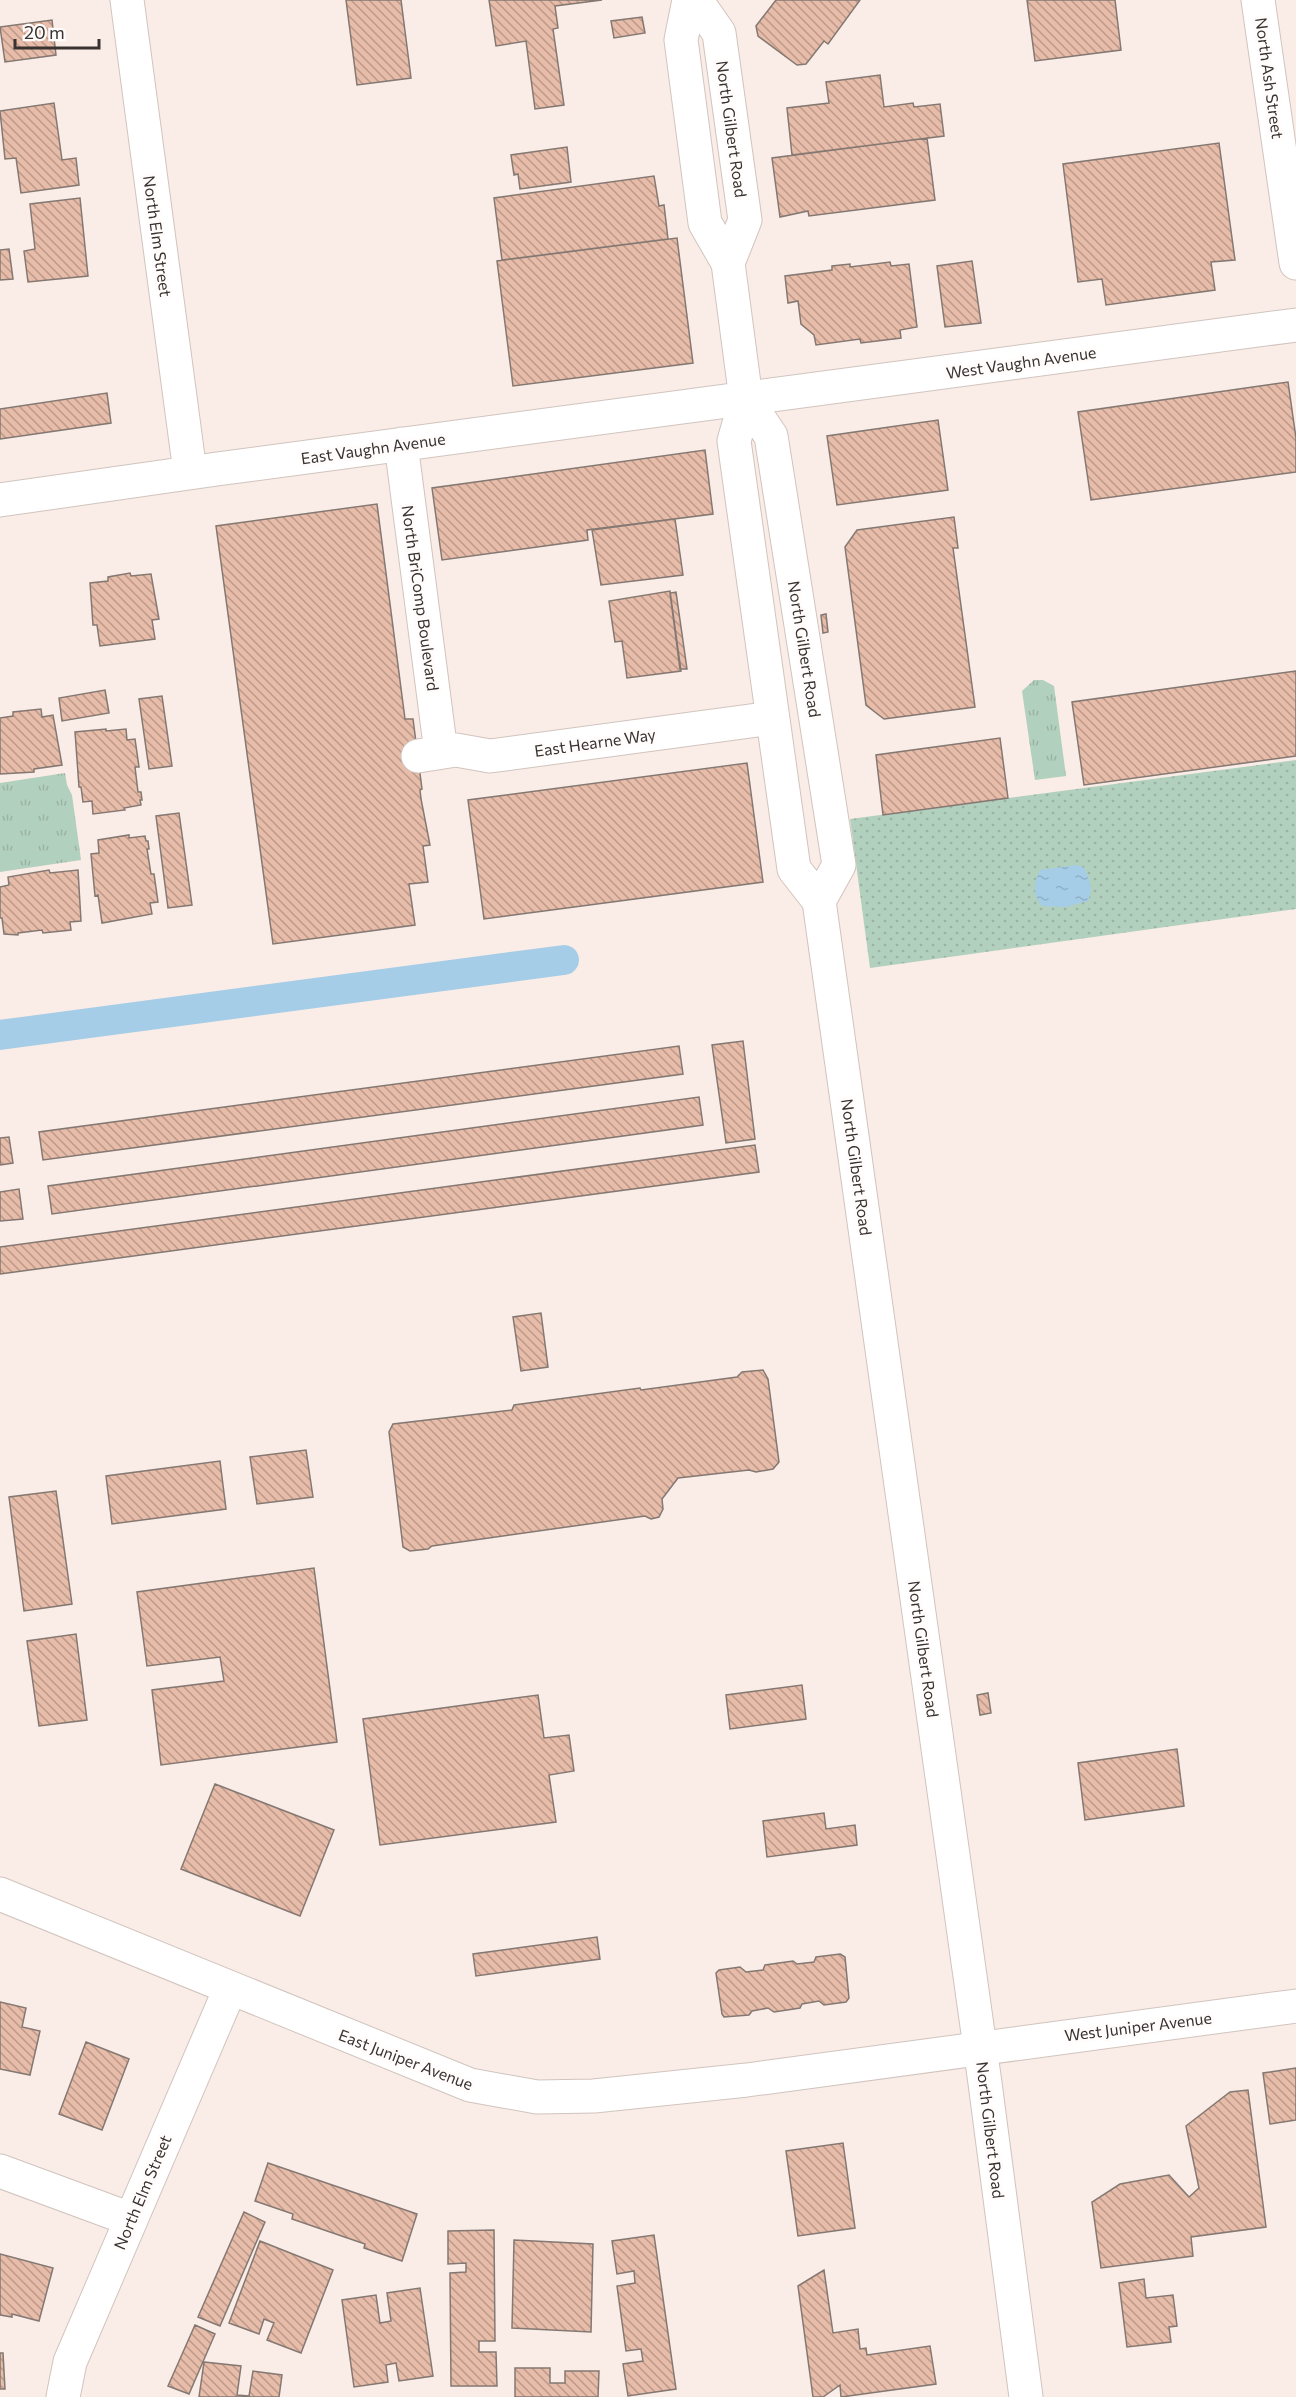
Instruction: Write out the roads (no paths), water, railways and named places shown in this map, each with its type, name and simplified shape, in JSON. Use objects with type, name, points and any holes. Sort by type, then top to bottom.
[{"type":"street","name":"North Elm Street","points":[[127,0],[190,472]]},
{"type":"street","name":"North Gilbert Road","points":[[689,0],[681,40],[705,223],[728,263],[746,399],[734,441],[772,718],[794,869],[819,901],[980,2049],[1026,2397]]},
{"type":"street","name":"North Gilbert Road","points":[[696,0],[719,33],[745,220],[728,263]]},
{"type":"street","name":"North Ash Street","points":[[1258,0],[1296,263]]},
{"type":"street","name":"West Vaughn Avenue","points":[[746,399],[1296,325]]},
{"type":"street","name":"East Vaughn Avenue","points":[[0,500],[190,472],[746,399]]},
{"type":"street","name":"North Gilbert Road","points":[[746,399],[771,436],[839,865],[819,901]]},
{"type":"street","name":"North BriComp Boulevard","points":[[401,444],[429,754]]},
{"type":"street","name":"East Hearne Way","points":[[429,754],[456,750],[490,756],[772,718]]},
{"type":"street","name":"East Juniper Avenue","points":[[0,1894],[470,2085],[537,2097],[594,2096],[666,2089],[980,2049]]},
{"type":"street","name":"North Elm Street","points":[[63,2397],[70,2362],[230,1989]]},
{"type":"street","name":"West Juniper Avenue","points":[[980,2049],[1296,2006]]},
{"type":"street","points":[[0,2171],[130,2219]]},
{"type":"water","points":[[1077,865],[1083,867],[1089,879],[1088,901],[1065,907],[1042,906],[1035,889],[1040,870]]},
{"type":"waterway","points":[[0,1035],[564,960]]}]
